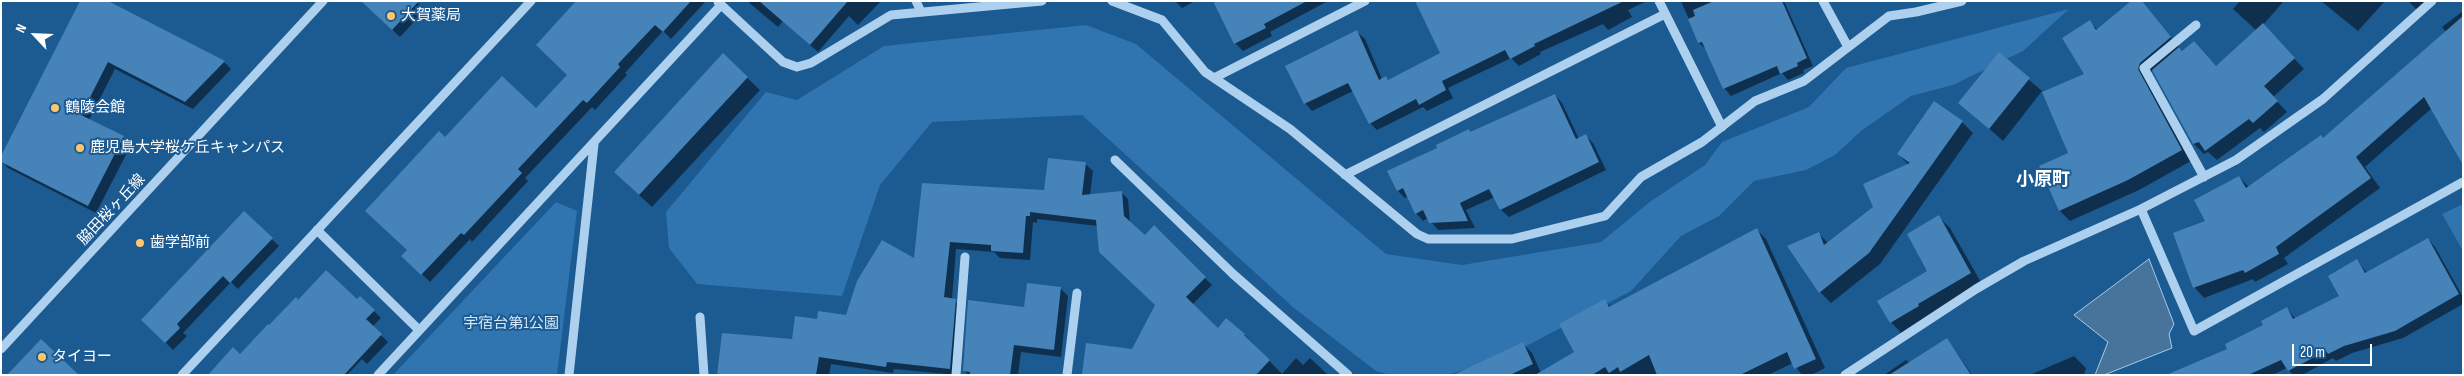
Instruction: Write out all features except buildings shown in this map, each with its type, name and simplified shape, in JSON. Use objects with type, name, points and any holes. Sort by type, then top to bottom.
[{"type":"street","name":"脇田桜ヶ丘線","points":[[1,349],[323,1]]},
{"type":"street","points":[[182,375],[531,1]]},
{"type":"street","points":[[916,1],[921,12]]},
{"type":"street","points":[[378,375],[594,143],[719,3],[783,62],[797,67],[811,63],[891,15],[1042,1]]},
{"type":"street","points":[[1112,1],[1137,6],[1162,20],[1205,72],[1290,129],[1417,234],[1428,239],[1512,239],[1605,216],[1641,177],[1702,142],[1755,101],[1804,81],[1889,16],[1916,12],[1962,1]]},
{"type":"street","points":[[1214,78],[1365,1]]},
{"type":"street","points":[[1659,1],[1722,127]]},
{"type":"street","points":[[1823,1],[1848,47]]},
{"type":"street","points":[[1845,375],[1976,289],[2024,262],[2141,209],[2236,160],[2323,99],[2432,1]]},
{"type":"street","points":[[1345,175],[1665,14]]},
{"type":"street","points":[[2196,25],[2144,68],[2204,176]]},
{"type":"street","points":[[569,375],[594,143]]},
{"type":"street","points":[[1115,160],[1233,274],[1348,375]]},
{"type":"street","points":[[2141,209],[2194,331],[2463,182]]},
{"type":"street","points":[[316,230],[419,330]]},
{"type":"street","points":[[956,375],[965,257]]},
{"type":"street","points":[[1067,375],[1077,293]]},
{"type":"street","points":[[700,317],[704,375]]},
{"type":"green space","points":[[2069,9],[2023,51],[1953,85],[1911,96],[1861,131],[1835,155],[1806,170],[1754,181],[1719,216],[1681,236],[1631,291],[1513,353],[1448,375],[1390,375],[1376,371],[1294,308],[1082,115],[932,122],[880,185],[842,296],[697,284],[669,248],[666,212],[766,92],[797,100],[884,46],[1086,25],[1136,44],[1386,254],[1462,265],[1601,242],[1651,201],[1705,165],[1722,142],[1809,107],[1846,68]]},
{"type":"green space","name":"宇宿台第1公園","points":[[556,202],[577,211],[557,375],[393,375]]},
{"type":"green space","points":[[2463,204],[2463,251],[2442,214]]},
{"type":"shaded area","points":[[2149,259],[2174,324],[2169,334],[2172,348],[2104,375],[2095,375],[2108,342],[2074,315]]},
{"type":"place","name":"大賀薬局","points":[[391,16]]},
{"type":"place","name":"鶴陵会館","points":[[55,108]]},
{"type":"place","name":"鹿児島大学桜ケ丘キャンパス","points":[[80,148]]},
{"type":"place","name":"歯学部前","points":[[140,243]]},
{"type":"place","name":"タイヨー","points":[[42,357]]},
{"type":"district","name":"小原町","points":[[2043,180]]}]
